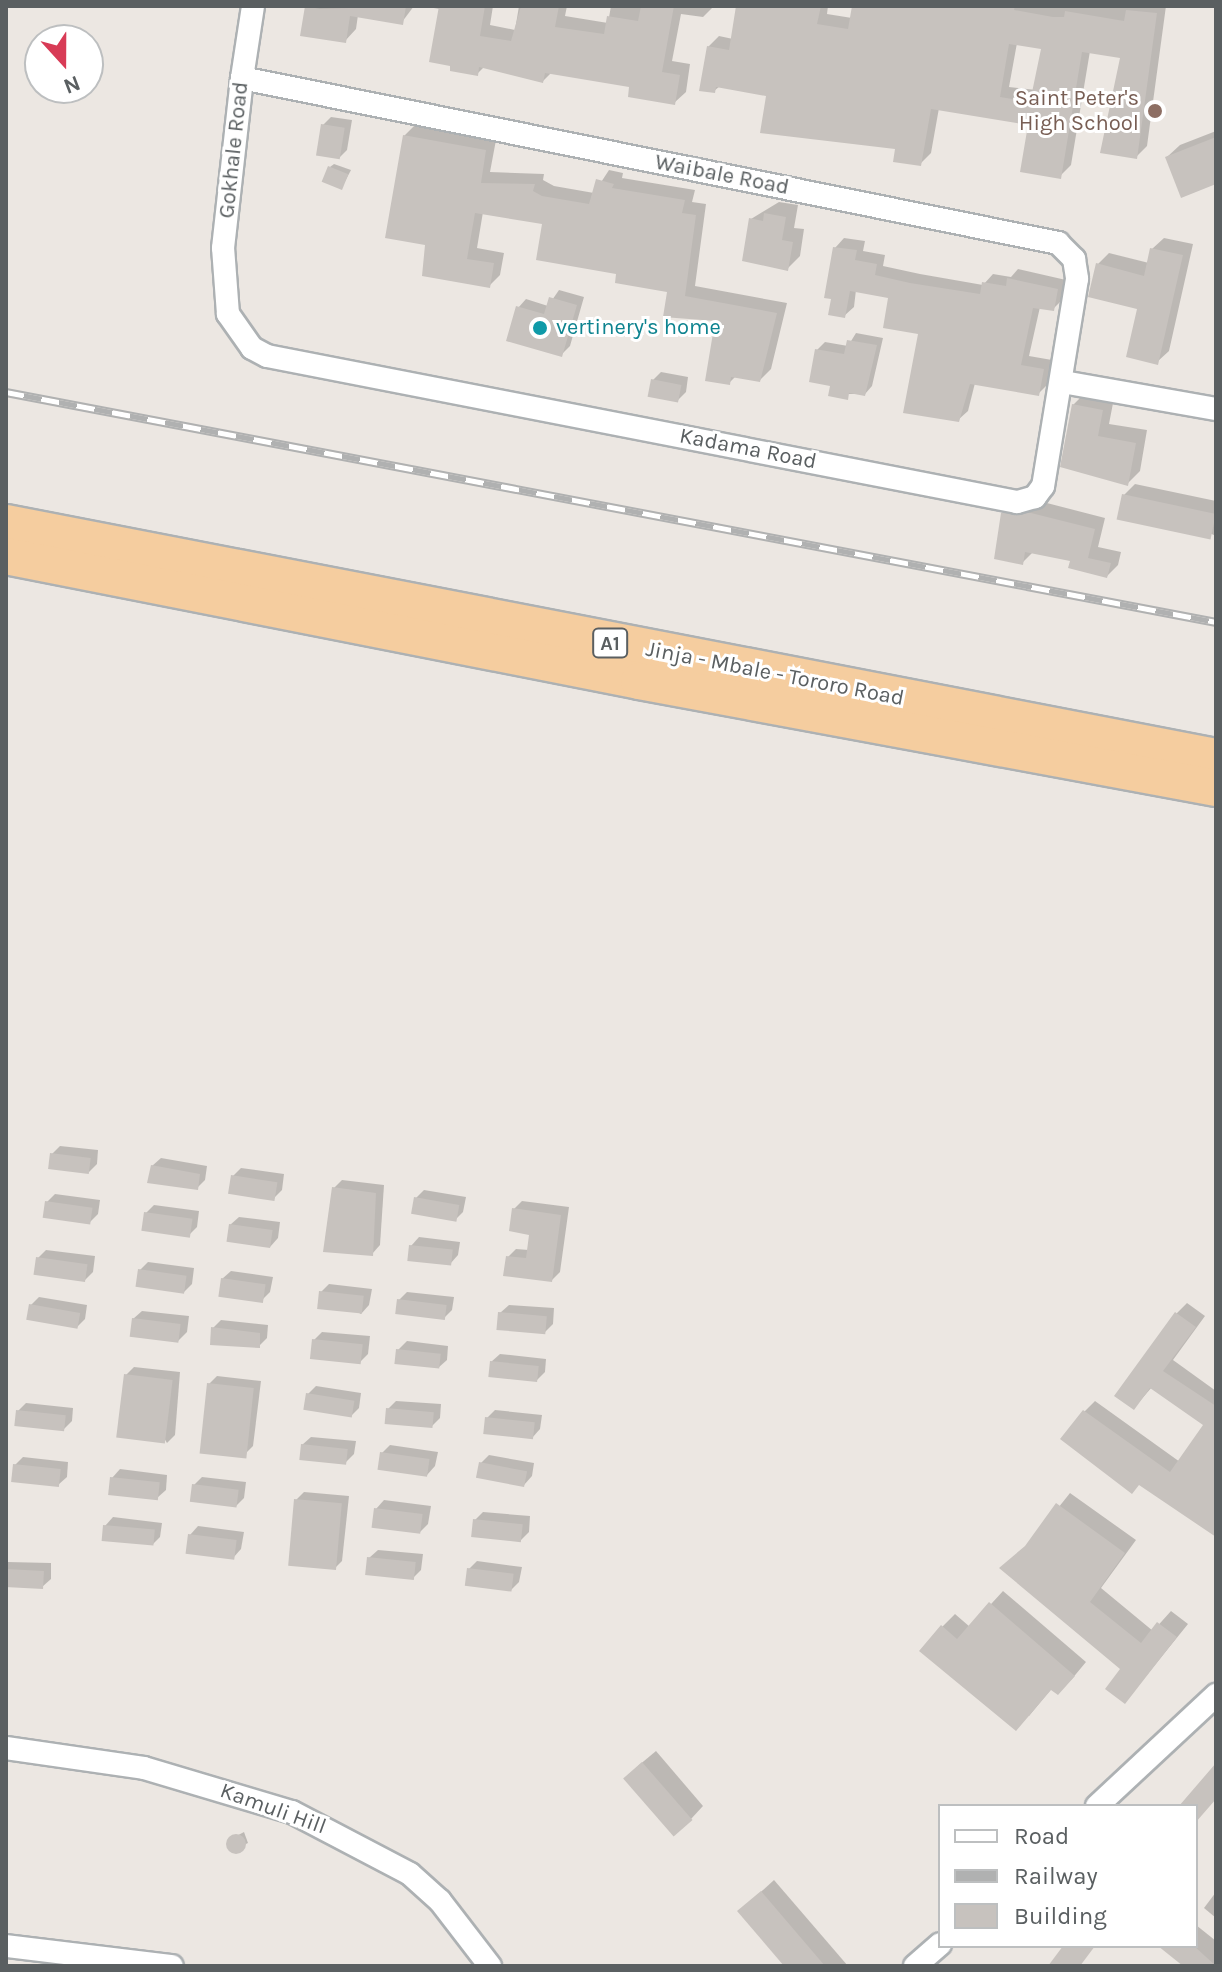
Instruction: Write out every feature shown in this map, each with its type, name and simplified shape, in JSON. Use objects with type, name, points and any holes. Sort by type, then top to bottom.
[{"type":"highway","name":"Jinja - Mbale - Tororo Road","points":[[6,523],[1216,757]]},
{"type":"highway","name":"Jinja - Mbale - Tororo Road","points":[[6,556],[654,684],[1216,788]]},
{"type":"street","name":"Gokhale Road","points":[[224,296],[223,248],[253,6]]},
{"type":"street","name":"Waibale Road","points":[[242,78],[1058,243],[1077,268],[1063,382]]},
{"type":"street","name":"Kadama Road","points":[[224,296],[238,334],[267,356],[1017,502],[1035,497],[1043,486],[1063,382]]},
{"type":"street","points":[[1063,382],[1216,409]]},
{"type":"street","points":[[1099,1804],[1216,1695]]},
{"type":"street","name":"Kamuli Hill","points":[[6,1748],[144,1768],[292,1812],[410,1874],[440,1901],[490,1966]]},
{"type":"street","points":[[6,1946],[172,1966]]},
{"type":"street","points":[[915,1966],[938,1946]]},
{"type":"building","points":[[305,6],[320,9],[406,6],[403,25],[350,16],[346,43],[300,36]]},
{"type":"building","points":[[439,6],[485,6],[480,36],[511,41],[521,6],[559,6],[555,27],[604,34],[607,16],[638,21],[641,6],[674,6],[662,72],[680,75],[675,105],[628,97],[629,87],[545,73],[543,83],[479,67],[478,76],[450,71],[450,66],[429,62]]},
{"type":"building","points":[[736,6],[821,6],[817,24],[848,29],[852,6],[1015,6],[1014,10],[1053,17],[1064,17],[1065,11],[1124,21],[1126,10],[1157,13],[1137,159],[1100,153],[1120,58],[1082,52],[1061,179],[1020,172],[1028,125],[931,109],[921,166],[893,162],[895,149],[760,133],[766,96],[716,87],[715,93],[699,91],[707,46],[729,50]],"holes":[[[1009,44],[1041,49],[1030,102],[1000,97]]]},
{"type":"building","points":[[321,124],[345,128],[340,159],[316,156]]},
{"type":"building","points":[[403,135],[486,150],[481,183],[535,184],[533,191],[542,196],[589,204],[596,179],[614,184],[612,188],[685,200],[682,213],[696,215],[685,296],[777,313],[760,382],[731,377],[730,385],[705,381],[715,321],[663,317],[667,292],[615,283],[616,274],[536,260],[542,224],[475,213],[467,259],[494,263],[490,288],[422,276],[425,245],[385,238]]},
{"type":"building","points":[[1216,137],[1216,184],[1181,198],[1165,157]]},
{"type":"building","points":[[328,166],[348,174],[342,190],[322,182]]},
{"type":"building","points":[[764,213],[786,217],[782,240],[793,242],[788,271],[742,261],[749,218],[763,221]]},
{"type":"building","points":[[833,247],[857,250],[855,260],[877,264],[875,275],[910,283],[980,294],[982,282],[1006,286],[1007,278],[1058,289],[1054,311],[1033,308],[1021,365],[1044,369],[1039,396],[970,384],[959,422],[903,413],[918,334],[883,328],[888,298],[850,291],[845,318],[828,315],[831,299],[824,298]]},
{"type":"building","points":[[1150,248],[1183,255],[1158,365],[1126,357],[1137,309],[1088,297],[1096,263],[1144,276]]},
{"type":"building","name":"vertinery's home","points":[[549,297],[577,305],[562,357],[506,341],[516,306],[544,314]]},
{"type":"building","points":[[847,340],[877,345],[865,396],[849,393],[848,400],[828,396],[830,386],[809,382],[815,349],[844,354]]},
{"type":"building","points":[[651,379],[681,385],[678,403],[648,397]]},
{"type":"building","points":[[1072,404],[1103,410],[1098,436],[1136,443],[1128,486],[1060,467]]},
{"type":"building","points":[[1122,494],[1216,514],[1210,539],[1117,519]]},
{"type":"building","points":[[1001,513],[1031,513],[1095,529],[1088,558],[1111,563],[1107,578],[1068,568],[1070,561],[1025,552],[1023,565],[994,559]]},
{"type":"building","points":[[50,1153],[91,1158],[89,1174],[48,1169]]},
{"type":"building","points":[[151,1165],[200,1174],[198,1190],[147,1183]]},
{"type":"building","points":[[231,1175],[277,1182],[274,1201],[228,1194]]},
{"type":"building","points":[[332,1187],[376,1193],[373,1256],[323,1252]]},
{"type":"building","points":[[414,1197],[459,1205],[456,1222],[411,1214]]},
{"type":"building","points":[[45,1201],[93,1208],[90,1225],[43,1218]]},
{"type":"building","points":[[512,1208],[561,1215],[552,1282],[503,1276],[506,1256],[526,1258],[529,1235],[509,1231]]},
{"type":"building","points":[[144,1212],[193,1219],[190,1238],[141,1231]]},
{"type":"building","points":[[229,1224],[273,1230],[270,1248],[226,1242]]},
{"type":"building","points":[[409,1245],[453,1250],[451,1266],[407,1261]]},
{"type":"building","points":[[36,1257],[87,1264],[85,1282],[33,1275]]},
{"type":"building","points":[[138,1269],[187,1276],[184,1294],[135,1287]]},
{"type":"building","points":[[221,1278],[266,1284],[263,1303],[218,1297]]},
{"type":"building","points":[[319,1291],[364,1296],[362,1314],[317,1309]]},
{"type":"building","points":[[397,1299],[447,1305],[445,1320],[395,1314]]},
{"type":"building","points":[[29,1304],[80,1313],[77,1329],[26,1320]]},
{"type":"building","points":[[498,1312],[547,1316],[545,1334],[496,1330]]},
{"type":"building","points":[[1175,1312],[1196,1327],[1163,1371],[1216,1406],[1216,1537],[1139,1485],[1132,1494],[1060,1439],[1083,1410],[1170,1472],[1203,1425],[1150,1388],[1134,1410],[1114,1396]]},
{"type":"building","points":[[132,1318],[181,1324],[178,1343],[130,1337]]},
{"type":"building","points":[[211,1327],[260,1333],[260,1348],[210,1345]]},
{"type":"building","points":[[312,1339],[363,1344],[361,1364],[310,1359]]},
{"type":"building","points":[[396,1349],[441,1354],[439,1369],[394,1364]]},
{"type":"building","points":[[490,1361],[539,1366],[537,1382],[488,1377]]},
{"type":"building","points":[[124,1374],[173,1380],[165,1443],[116,1438]]},
{"type":"building","points":[[207,1383],[254,1388],[246,1459],[200,1454]]},
{"type":"building","points":[[306,1393],[354,1401],[352,1417],[303,1410]]},
{"type":"building","points":[[386,1408],[434,1412],[432,1428],[385,1424]]},
{"type":"building","points":[[16,1410],[66,1415],[64,1431],[14,1426]]},
{"type":"building","points":[[485,1417],[535,1422],[533,1439],[483,1434]]},
{"type":"building","points":[[301,1444],[348,1449],[346,1465],[299,1460]]},
{"type":"building","points":[[380,1452],[430,1459],[427,1477],[377,1470]]},
{"type":"building","points":[[479,1462],[527,1471],[524,1487],[476,1478]]},
{"type":"building","points":[[13,1464],[61,1469],[59,1487],[11,1482]]},
{"type":"building","points":[[110,1477],[160,1482],[158,1500],[108,1495]]},
{"type":"building","points":[[192,1484],[239,1490],[236,1508],[190,1502]]},
{"type":"building","points":[[294,1499],[342,1503],[336,1570],[288,1566]]},
{"type":"building","points":[[1056,1503],[1125,1553],[1090,1602],[1141,1643],[1157,1622],[1177,1637],[1125,1704],[1105,1689],[1120,1669],[999,1568],[1025,1546]]},
{"type":"building","points":[[374,1508],[423,1514],[420,1534],[372,1528]]},
{"type":"building","points":[[473,1519],[523,1524],[521,1542],[471,1537]]},
{"type":"building","points":[[103,1525],[155,1530],[153,1545],[102,1541]]},
{"type":"building","points":[[188,1534],[237,1540],[234,1560],[186,1554]]},
{"type":"building","points":[[367,1557],[416,1562],[414,1580],[365,1575]]},
{"type":"building","points":[[467,1568],[514,1574],[511,1592],[465,1586]]},
{"type":"building","points":[[6,1569],[44,1571],[43,1589],[6,1587]]},
{"type":"building","points":[[989,1602],[1075,1676],[1058,1695],[1051,1690],[1016,1731],[919,1651],[941,1625],[957,1639]]},
{"type":"building","points":[[642,1762],[693,1820],[674,1837],[623,1778]]},
{"type":"building","points":[[1216,1763],[1216,1799],[1198,1820],[1198,1804],[1181,1804]]},
{"type":"building","points":[[236,1834],[243,1837],[246,1844],[243,1851],[236,1854],[229,1851],[226,1844],[229,1837]]},
{"type":"building","points":[[761,1891],[825,1966],[784,1966],[737,1911]]},
{"type":"building","points":[[1062,1948],[1094,1948],[1080,1966],[1048,1966]]},
{"type":"building","points":[[1160,1948],[1196,1948],[1216,1966],[1183,1966]]},
{"type":"railway","points":[[6,392],[1216,622]]},
{"type":"place","name":"Saint Peter's High School","points":[[1155,111]]},
{"type":"place","name":"vertinery's home","points":[[540,328]]}]
